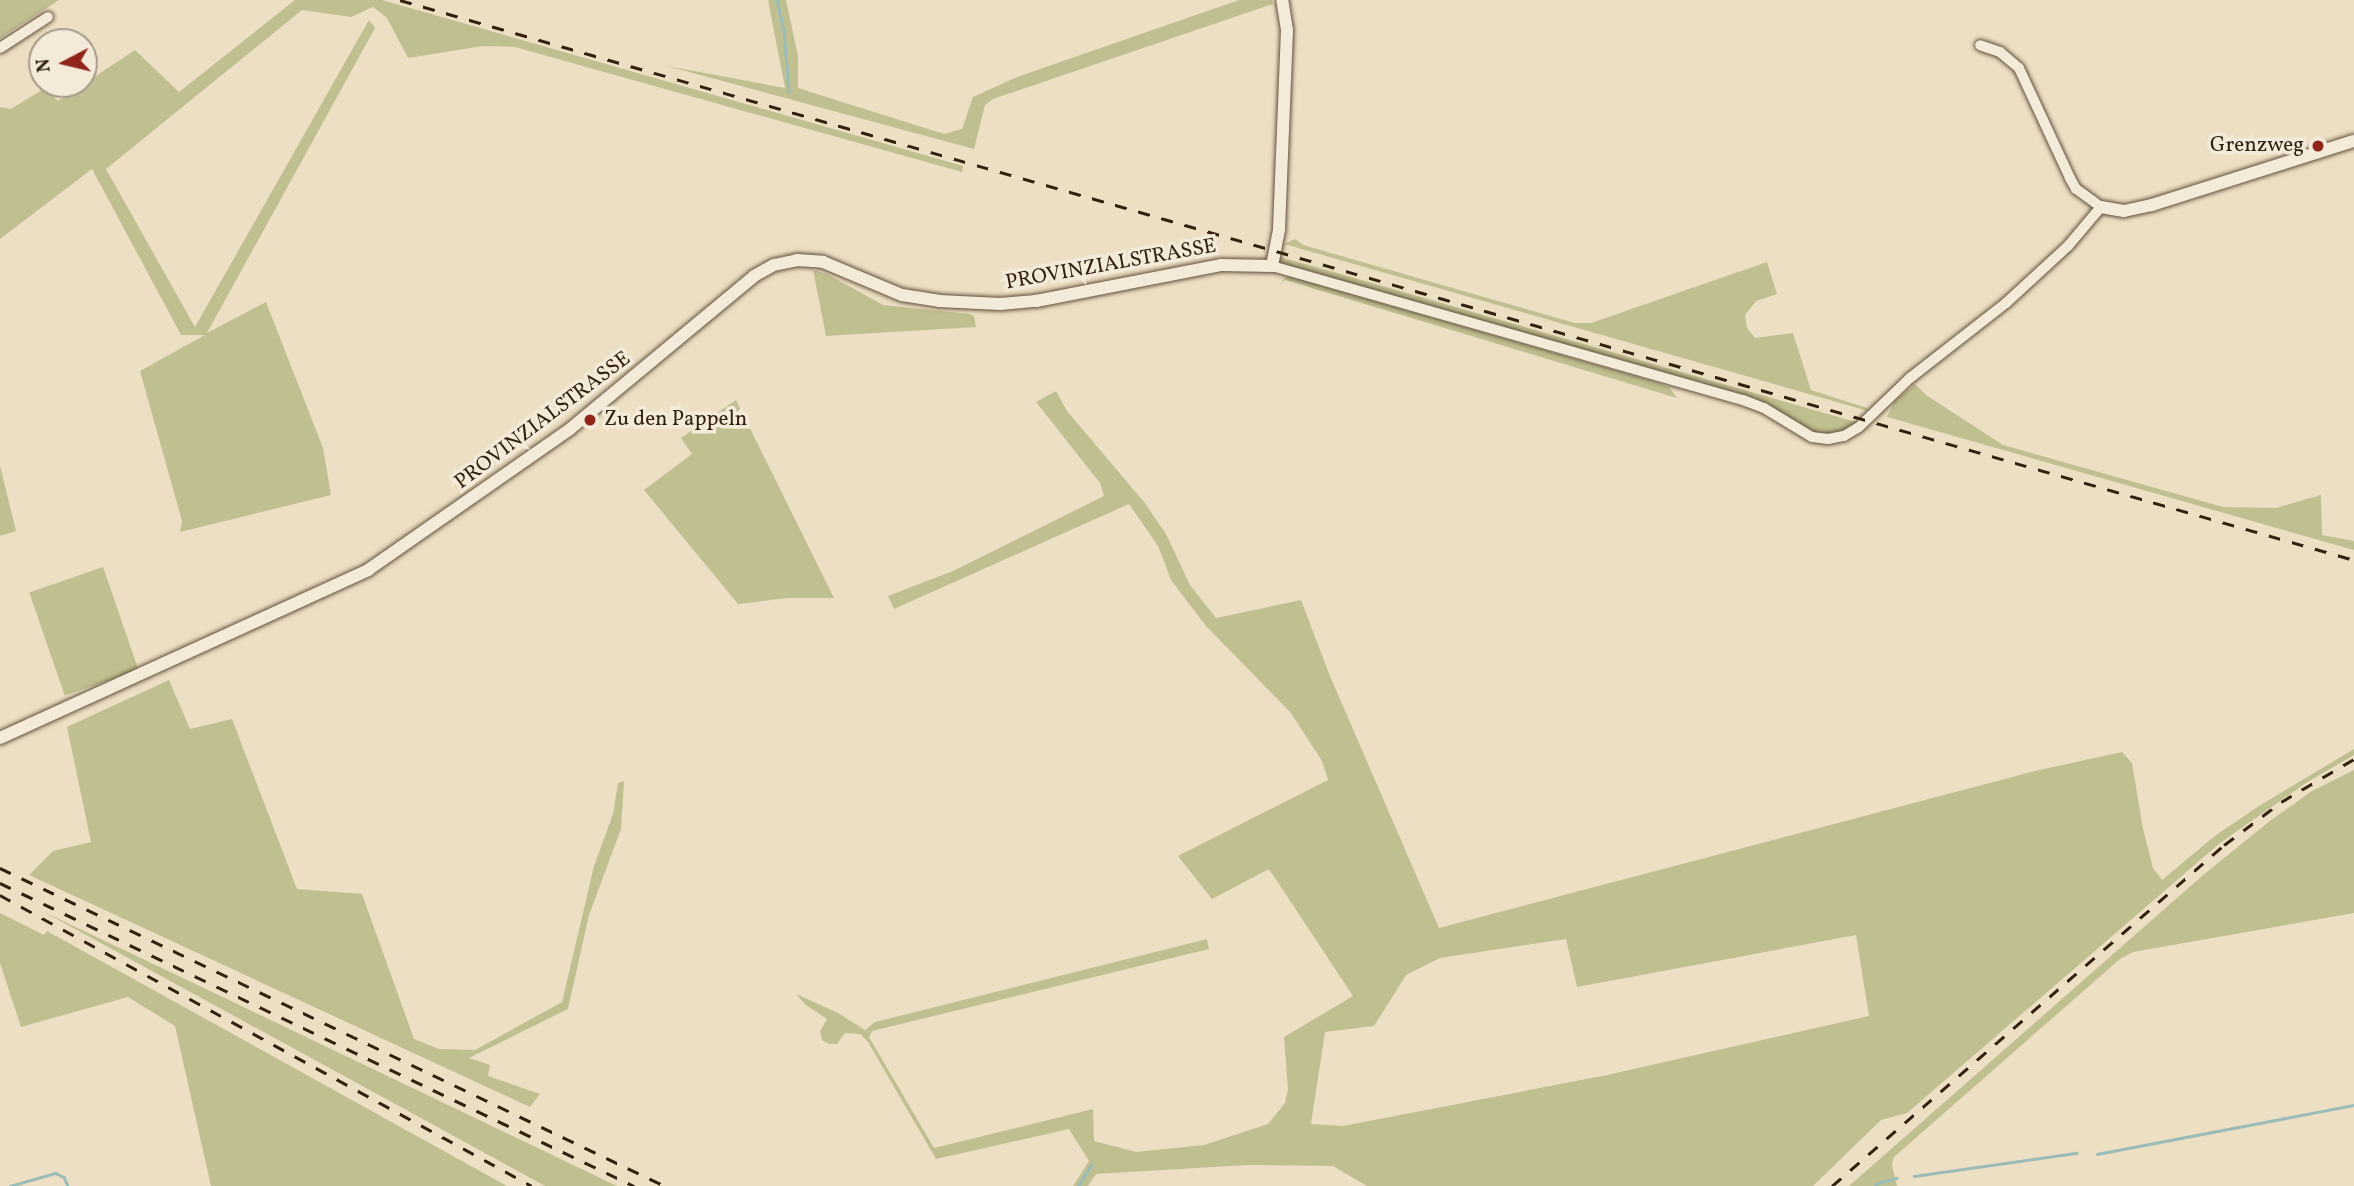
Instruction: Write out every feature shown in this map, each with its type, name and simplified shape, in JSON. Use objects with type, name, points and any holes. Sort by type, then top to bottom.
[{"type":"street","points":[[1272,266],[1279,229],[1287,30],[1282,0]]},
{"type":"street","points":[[0,48],[48,17]]},
{"type":"street","points":[[1980,45],[2000,52],[2019,68],[2070,178],[2076,188],[2101,207],[2124,211],[2152,205],[2354,141]]},
{"type":"street","name":"PROVINZIALSTRASSE","points":[[0,738],[368,570],[570,429],[754,276],[774,265],[806,260],[823,262],[902,295],[989,304],[1036,301],[1221,265],[1248,263],[1272,266],[1743,401],[1764,408],[1812,437],[1828,439],[1854,431],[1910,378],[2006,303],[2068,246],[2101,207]]},
{"type":"shaded area","points":[[0,0],[59,0],[0,38]]},
{"type":"shaded area","points":[[295,0],[382,0],[963,166],[962,172],[515,47],[483,46],[408,58],[387,18],[373,7],[351,17],[302,10],[106,169],[195,327],[369,20],[375,28],[207,333],[266,302],[323,448],[331,495],[180,532],[182,521],[140,371],[205,335],[181,335],[92,169],[0,239],[0,107],[11,109],[29,98],[55,98],[58,101],[63,98],[98,98],[98,75],[135,50],[179,92]]},
{"type":"shaded area","points":[[768,0],[786,0],[798,56],[798,88],[944,134],[962,129],[973,97],[1017,77],[1239,0],[1272,0],[1273,4],[993,99],[985,105],[974,149],[667,66],[785,88]]},
{"type":"shaded area","points":[[1295,239],[1303,245],[1575,323],[1591,323],[1767,262],[1777,294],[1756,301],[1745,315],[1747,328],[1755,338],[1793,333],[1811,390],[1867,408],[1868,411],[1284,244]]},
{"type":"shaded area","points":[[1279,257],[1859,423],[1834,435],[1815,434],[1776,410],[1284,267]]},
{"type":"shaded area","points":[[813,270],[827,274],[883,305],[969,314],[974,316],[976,327],[826,336]]},
{"type":"shaded area","points":[[1287,276],[1648,380],[1669,387],[1677,398],[1285,280],[1279,285]]},
{"type":"shaded area","points":[[1915,384],[1926,395],[2003,445],[2223,507],[2276,508],[2321,495],[2322,535],[2354,541],[2354,550],[1887,417],[1894,402]]},
{"type":"shaded area","points":[[1056,391],[1067,411],[1144,502],[1166,534],[1190,585],[1216,618],[1301,600],[1330,676],[1439,928],[2039,770],[2122,752],[2132,763],[2143,829],[2153,868],[2162,880],[2216,835],[2259,806],[2354,749],[2354,755],[2306,783],[2220,843],[1907,1113],[1881,1120],[1813,1186],[1367,1186],[1333,1166],[1247,1165],[1096,1174],[1088,1186],[1073,1186],[1089,1161],[1069,1129],[936,1159],[868,1042],[860,1034],[845,1033],[837,1044],[822,1040],[820,1031],[827,1019],[806,1005],[796,994],[838,1013],[865,1030],[875,1022],[1207,939],[1209,949],[872,1031],[869,1037],[934,1148],[1093,1109],[1094,1141],[1136,1152],[1204,1145],[1268,1124],[1285,1103],[1288,1089],[1284,1037],[1353,996],[1269,869],[1212,899],[1178,856],[1328,780],[1322,761],[1291,713],[1206,626],[1171,580],[1158,546],[1129,504],[894,609],[888,596],[953,571],[1104,496],[1100,483],[1036,402]],"holes":[[[1856,935],[1869,1016],[1607,1075],[1343,1126],[1311,1124],[1325,1032],[1374,1026],[1406,975],[1440,958],[1566,939],[1577,987]]]},
{"type":"shaded area","points":[[736,400],[834,598],[788,598],[738,604],[644,490],[692,454],[681,438]]},
{"type":"shaded area","points":[[0,466],[16,531],[0,536]]},
{"type":"shaded area","points":[[103,567],[138,670],[65,695],[29,592]]},
{"type":"shaded area","points":[[169,680],[190,729],[232,719],[297,889],[362,894],[414,1039],[439,1049],[475,1050],[562,1002],[594,866],[613,814],[618,783],[624,781],[621,829],[589,915],[568,1009],[469,1058],[490,1065],[488,1076],[540,1094],[530,1107],[29,875],[53,851],[91,842],[67,727]]},
{"type":"shaded area","points":[[2354,770],[2354,913],[2133,952],[2120,959],[1894,1157],[1892,1165],[1897,1186],[1849,1186],[2202,876],[2271,820],[2312,791]]},
{"type":"shaded area","points":[[44,912],[204,988],[617,1186],[545,1186]]},
{"type":"shaded area","points":[[0,913],[44,935],[47,931],[507,1186],[211,1186],[175,1026],[128,997],[21,1027],[0,963]]},
{"type":"waterway","points":[[777,0],[784,31],[789,92]]},
{"type":"waterway","points":[[2097,1154],[2354,1105]]},
{"type":"waterway","points":[[1914,1176],[2076,1153]]},
{"type":"waterway","points":[[1078,1186],[1091,1165]]},
{"type":"waterway","points":[[10,1186],[55,1173],[64,1177],[68,1186]]},
{"type":"waterway","points":[[1875,1184],[1896,1178]]},
{"type":"railway","points":[[400,0],[2354,560]]},
{"type":"railway","points":[[1832,1186],[2224,845],[2281,802],[2354,759]]},
{"type":"railway","points":[[0,868],[665,1186]]},
{"type":"railway","points":[[0,883],[634,1186]]},
{"type":"railway","points":[[0,895],[532,1186]]},
{"type":"place","name":"Grenzweg","points":[[2318,146]]},
{"type":"place","name":"Zu den Pappeln","points":[[590,420]]}]
